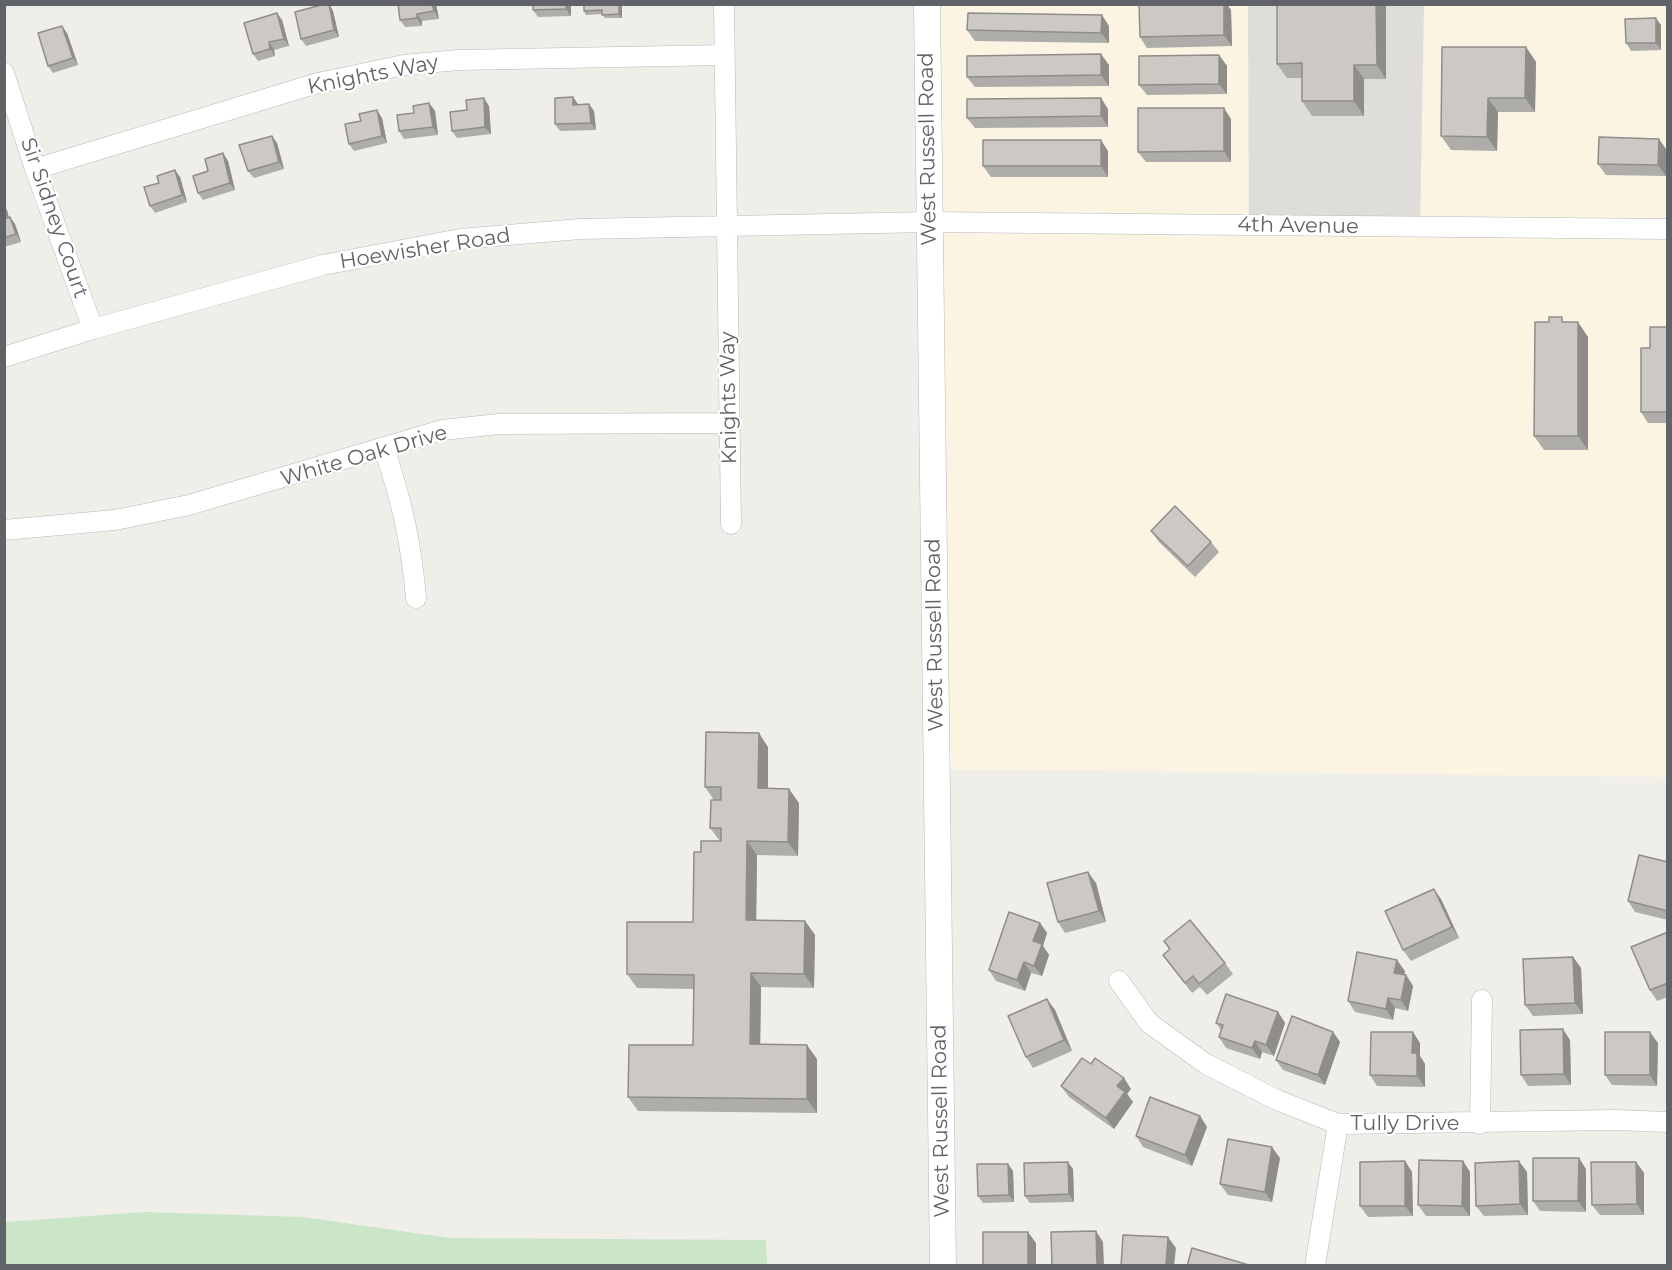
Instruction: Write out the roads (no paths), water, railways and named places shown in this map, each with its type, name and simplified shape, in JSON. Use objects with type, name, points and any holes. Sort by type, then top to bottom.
[{"type":"street","name":"Knights Way","points":[[724,4],[731,524]]},
{"type":"street","name":"West Russell Road","points":[[927,4],[943,1266]]},
{"type":"street","name":"Knights Way","points":[[35,169],[318,83],[404,65],[458,60],[724,55]]},
{"type":"street","name":"Sir Sidney Court","points":[[4,73],[35,169],[93,329]]},
{"type":"street","name":"Hoewisher Road","points":[[4,357],[93,329],[323,266],[460,239],[580,229],[929,222]]},
{"type":"street","name":"4th Avenue","points":[[929,222],[1668,229]]},
{"type":"street","name":"White Oak Drive","points":[[4,531],[115,520],[189,505],[441,430],[499,424],[728,423]]},
{"type":"street","points":[[384,448],[411,541],[416,598]]},
{"type":"street","name":"Tully Drive","points":[[1119,981],[1149,1023],[1206,1064],[1277,1100],[1338,1124],[1480,1124],[1615,1120],[1668,1122]]},
{"type":"street","points":[[1480,1124],[1482,1000]]},
{"type":"street","points":[[1315,1266],[1338,1124]]}]
